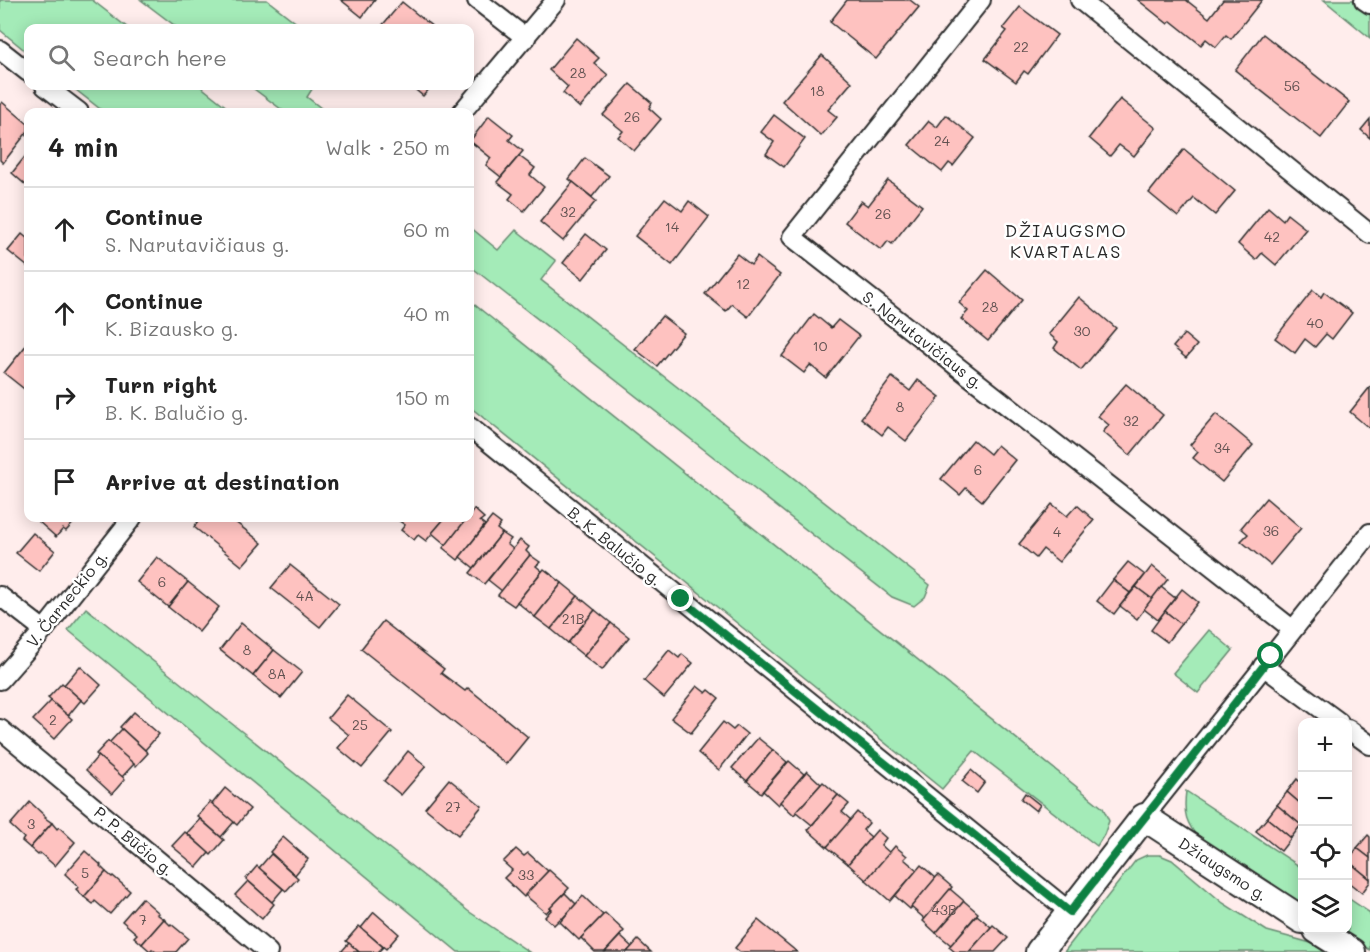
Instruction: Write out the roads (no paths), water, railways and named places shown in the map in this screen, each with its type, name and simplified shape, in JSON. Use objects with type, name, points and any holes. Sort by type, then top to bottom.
[{"type":"street","points":[[477,0],[526,38]]},
{"type":"street","points":[[465,108],[556,0]]},
{"type":"street","name":"S. Narutavičiaus g.","points":[[981,0],[792,237],[1292,630]]},
{"type":"street","points":[[1080,0],[1370,234]]},
{"type":"street","points":[[1364,0],[1370,4]]},
{"type":"street","points":[[0,50],[24,69]]},
{"type":"street","points":[[50,90],[74,108]]},
{"type":"street","name":"B. K. Balučio g.","points":[[474,430],[1070,912]]},
{"type":"street","name":"V. Čarneckio g.","points":[[0,680],[44,630],[129,522]]},
{"type":"street","points":[[1039,952],[1370,533]]},
{"type":"street","points":[[0,596],[44,630]]},
{"type":"street","points":[[1263,666],[1332,718]]},
{"type":"street","name":"P. P. Būčio g.","points":[[0,729],[267,952]]},
{"type":"street","points":[[1352,732],[1370,745]]},
{"type":"street","name":"Džiaugsmo g.","points":[[1144,818],[1298,917]]},
{"type":"street","points":[[1323,934],[1352,952]]},
{"type":"district","name":"DŽIAUGSMO KVARTALAS","points":[[1066,241]]}]
